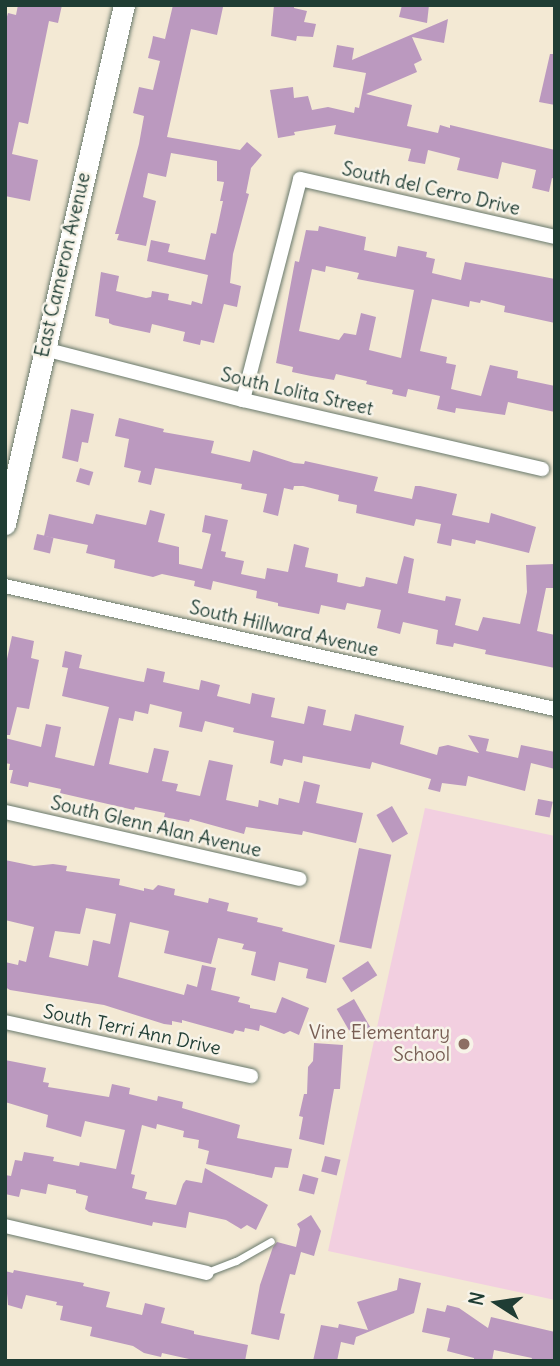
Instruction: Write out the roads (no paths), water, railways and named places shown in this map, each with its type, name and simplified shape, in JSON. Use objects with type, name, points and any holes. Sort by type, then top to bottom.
[{"type":"main road","name":"East Cameron Avenue","points":[[5,524],[124,5]]},
{"type":"street","name":"South del Cerro Drive","points":[[243,400],[300,179],[555,237]]},
{"type":"street","name":"South Lolita Street","points":[[44,349],[243,400],[542,469]]},
{"type":"street","name":"South Hillward Avenue","points":[[5,586],[555,709]]},
{"type":"street","name":"South Glenn Alan Avenue","points":[[5,812],[299,879]]},
{"type":"street","name":"South Terri Ann Drive","points":[[5,1022],[251,1076]]},
{"type":"street","points":[[5,1226],[207,1273]]},
{"type":"lane","points":[[207,1273],[236,1261],[271,1241]]},
{"type":"place","name":"Vine Elementary School","points":[[464,1044]]}]
